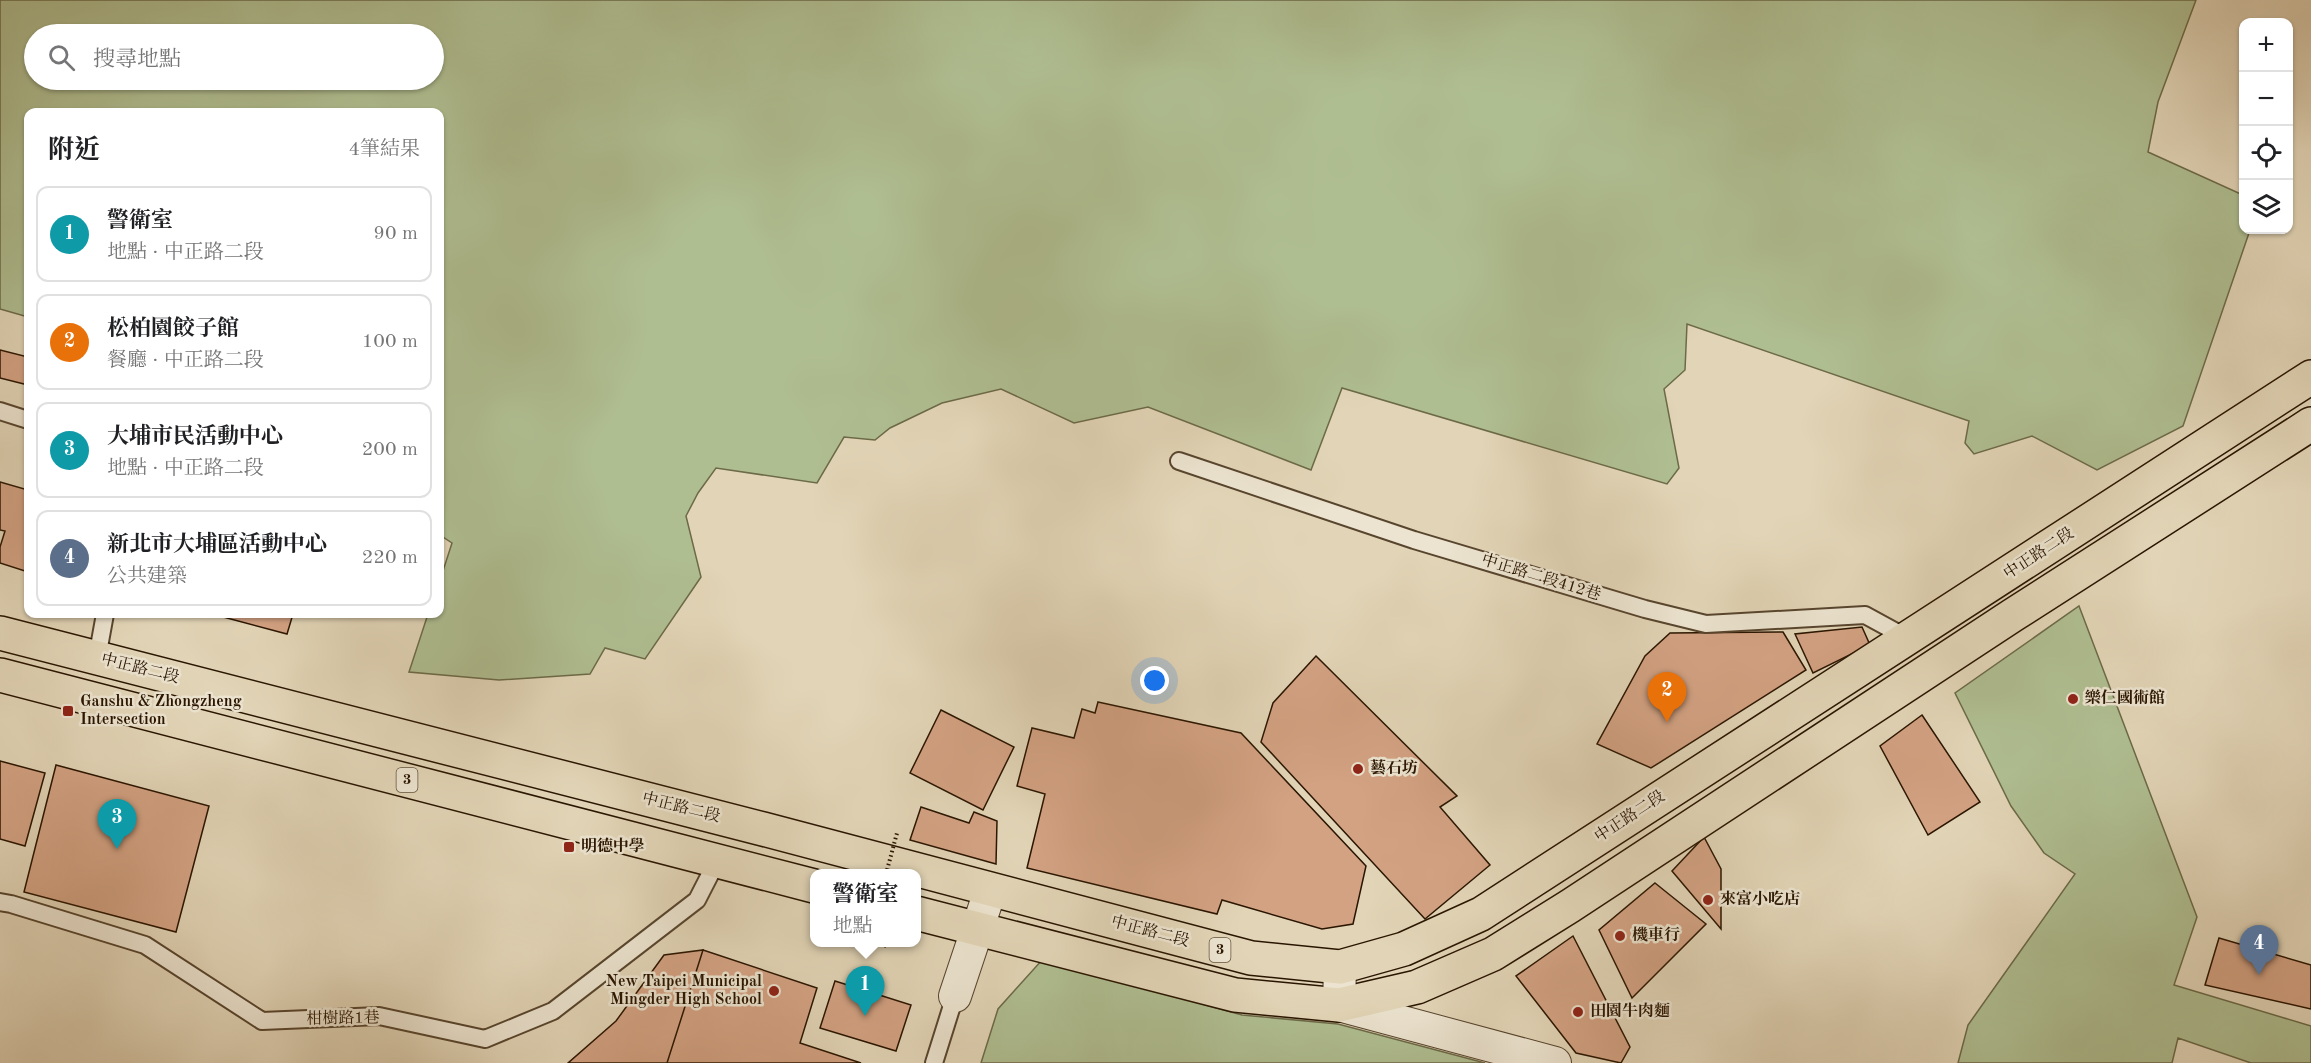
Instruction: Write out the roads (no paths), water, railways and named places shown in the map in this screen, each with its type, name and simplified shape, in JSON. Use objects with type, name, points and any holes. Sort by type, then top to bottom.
[{"type":"main road","name":"中正路二段","points":[[921,872],[1251,958],[1340,967],[1404,949],[1481,914],[2311,377]]},
{"type":"main road","points":[[921,914],[1235,995],[1339,1005],[1418,987],[1493,954],[1570,906],[2023,609],[2311,424]]},
{"type":"main road","name":"中正路二段","points":[[0,633],[763,829],[909,869]]},
{"type":"main road","name":"3","points":[[0,675],[810,885]]},
{"type":"main road","points":[[205,728],[216,689]]},
{"type":"street","points":[[955,996],[990,891]]},
{"type":"street","points":[[1340,967],[1339,1005],[1555,1063]]},
{"type":"lane","points":[[0,411],[24,419]]},
{"type":"lane","name":"中正路二段412巷","points":[[1179,461],[1414,540],[1645,609],[1706,624],[1865,615],[1909,639]]},
{"type":"lane","points":[[97,658],[104,618]]},
{"type":"lane","name":"柑樹路1巷","points":[[0,902],[145,945],[262,1021],[379,1016],[485,1039],[553,1011],[697,900],[717,861]]},
{"type":"lane","points":[[934,1063],[955,996]]},
{"type":"place","name":"樂仁國術館","points":[[2073,699]]},
{"type":"place","name":"Ganshu & Zhongzheng Intersection","points":[[68,711]]},
{"type":"place","name":"松柏園餃子館","points":[[1667,722]]},
{"type":"place","name":"藝石坊","points":[[1358,769]]},
{"type":"place","name":"明德中學","points":[[569,847]]},
{"type":"place","name":"大埔市民活動中心","points":[[117,849]]},
{"type":"place","name":"來富小吃店","points":[[1708,900]]},
{"type":"place","name":"機車行","points":[[1620,936]]},
{"type":"place","name":"新北市大埔區活動中心","points":[[2259,975]]},
{"type":"place","name":"New Taipei Municipal Mingder High School","points":[[774,991]]},
{"type":"place","name":"田園牛肉麵","points":[[1578,1012]]},
{"type":"place","name":"警衛室","points":[[865,1016]]}]
